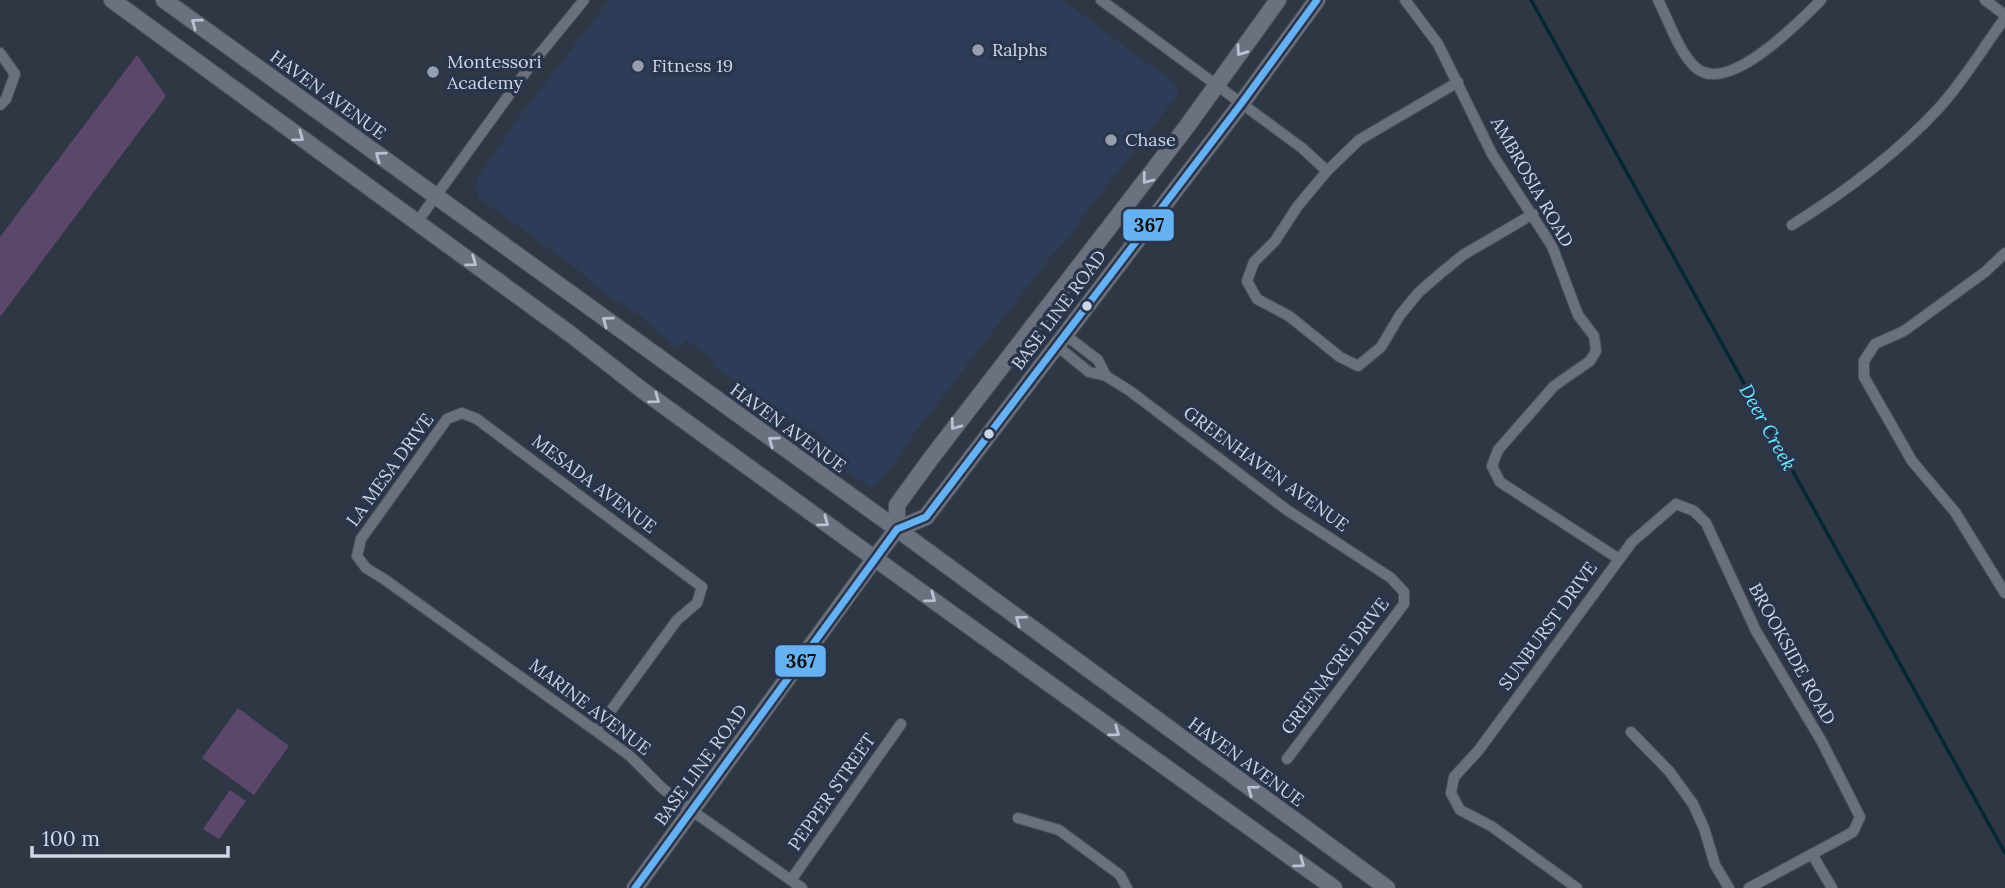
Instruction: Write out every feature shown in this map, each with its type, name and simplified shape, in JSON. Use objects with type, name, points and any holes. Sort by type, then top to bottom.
[{"type":"main road","points":[[112,0],[875,558],[1334,888]]},
{"type":"main road","name":"HAVEN AVENUE","points":[[164,0],[897,529],[1387,888]]},
{"type":"main road","name":"BASE LINE ROAD","points":[[897,529],[897,505],[1217,85],[1278,0]]},
{"type":"main road","name":"BASE LINE ROAD","points":[[635,888],[897,529],[926,517],[1241,104],[1317,0]]},
{"type":"street","points":[[417,222],[530,66],[584,0]]},
{"type":"street","points":[[1101,0],[1302,148],[1327,171]]},
{"type":"street","name":"AMBROSIA ROAD","points":[[1405,0],[1437,44],[1492,154],[1534,214],[1552,246],[1578,315],[1594,336],[1596,351],[1590,361],[1554,386],[1498,450],[1492,466],[1500,482],[1619,559]]},
{"type":"street","points":[[1658,0],[1686,55],[1696,68],[1709,74],[1728,73],[1744,65],[1799,22],[1821,0]]},
{"type":"street","points":[[1792,225],[1835,199],[1892,154],[1940,107],[2005,16],[1985,0]]},
{"type":"street","points":[[0,53],[15,74],[6,99],[0,105]]},
{"type":"street","points":[[1458,82],[1359,140],[1327,171],[1297,207],[1275,241],[1254,262],[1247,281],[1257,299],[1308,329],[1339,358],[1359,366],[1381,347],[1400,315],[1419,292],[1463,255],[1534,214]]},
{"type":"street","points":[[2005,253],[1985,272],[1903,331],[1875,344],[1864,361],[1864,377],[1912,461],[1955,512],[2005,591]]},
{"type":"street","name":"GREENHAVEN AVENUE","points":[[1060,339],[1090,372],[1106,376],[1130,391],[1287,510],[1391,578],[1404,592]]},
{"type":"street","name":"LA MESA DRIVE","points":[[356,556],[361,539],[447,419],[462,413]]},
{"type":"street","name":"MESADA AVENUE","points":[[462,413],[477,419],[702,587],[697,603],[677,620],[596,731]]},
{"type":"street","name":"SUNBURST DRIVE","points":[[1577,888],[1491,826],[1460,810],[1451,793],[1454,777],[1478,751],[1632,542],[1676,504],[1694,511]]},
{"type":"street","name":"BROOKSIDE ROAD","points":[[1694,511],[1706,523],[1756,631],[1822,742],[1860,817],[1853,832],[1812,854]]},
{"type":"street","name":"MARINE AVENUE","points":[[356,556],[366,568],[631,756],[662,788],[802,888]]},
{"type":"street","name":"GREENACRE DRIVE","points":[[1287,759],[1404,604],[1404,592]]},
{"type":"street","name":"PEPPER STREET","points":[[791,880],[901,724]]},
{"type":"street","points":[[1631,732],[1669,771],[1693,804],[1704,828],[1715,865],[1729,888]]},
{"type":"street","points":[[1018,818],[1059,830],[1120,875],[1128,888]]},
{"type":"street","points":[[1749,888],[1812,854],[1832,888]]},
{"type":"shaded area","points":[[609,0],[1064,0],[1138,57],[1169,77],[1177,89],[1177,96],[1080,220],[1069,238],[1052,255],[984,343],[908,442],[896,462],[877,485],[871,488],[847,473],[835,455],[821,445],[825,439],[812,430],[807,436],[715,368],[713,359],[686,340],[680,348],[671,344],[642,317],[602,292],[577,269],[479,198],[476,191],[477,178],[520,116]]},
{"type":"shaded area","points":[[137,55],[166,96],[0,317],[0,237]]},
{"type":"shaded area","points":[[238,708],[289,746],[254,795],[202,758]]},
{"type":"shaded area","points":[[230,790],[246,801],[219,839],[203,829]]},
{"type":"waterway","name":"Deer Creek","points":[[1531,0],[2005,853]]},
{"type":"transit line","name":"367","points":[[635,888],[897,529],[926,517],[1241,104],[1317,0]]},
{"type":"place","name":"Ralphs","points":[[978,50]]},
{"type":"place","name":"Fitness 19","points":[[638,66]]},
{"type":"place","name":"Montessori Academy","points":[[433,72]]},
{"type":"place","name":"Chase","points":[[1111,140]]}]
